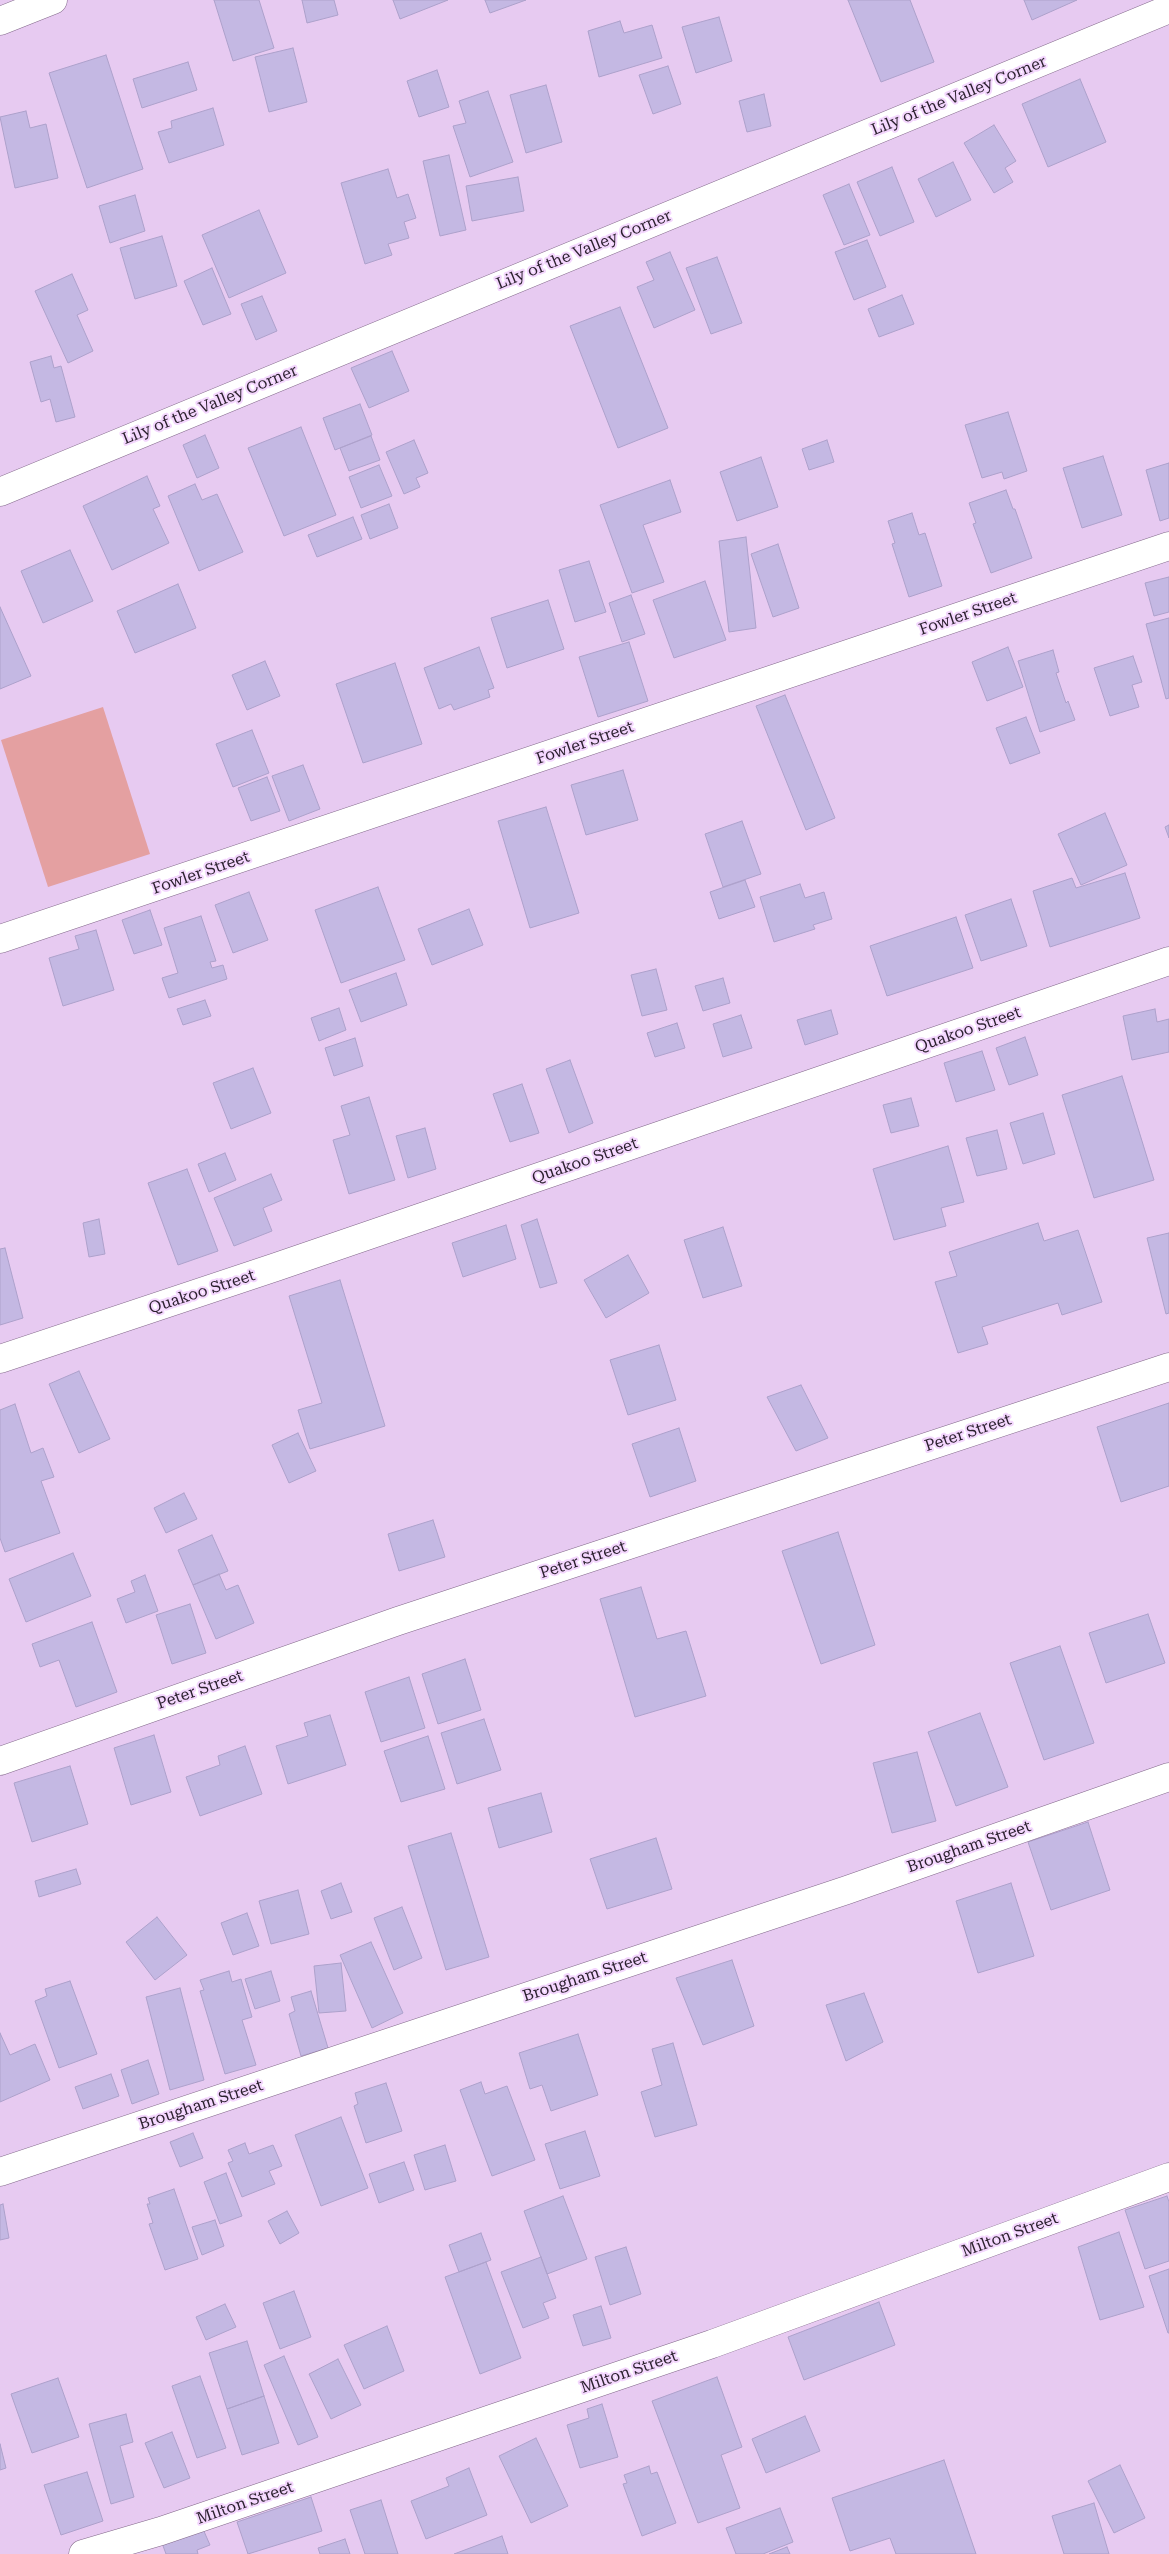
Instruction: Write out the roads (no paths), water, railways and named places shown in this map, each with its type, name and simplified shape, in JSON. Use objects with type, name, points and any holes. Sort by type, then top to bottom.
[{"type":"street","points":[[0,21],[52,0]]},
{"type":"street","name":"Lily of the Valley Corner","points":[[0,492],[1169,9]]},
{"type":"street","name":"Fowler Street","points":[[0,939],[1169,546]]},
{"type":"street","name":"Quakoo Street","points":[[0,1359],[286,1264],[1169,961]]},
{"type":"street","name":"Peter Street","points":[[0,1761],[398,1621],[1169,1366]]},
{"type":"street","name":"Brougham Street","points":[[0,2172],[828,1896],[1169,1777]]},
{"type":"street","name":"Milton Street","points":[[84,2554],[161,2531],[703,2347],[1169,2177]]}]
